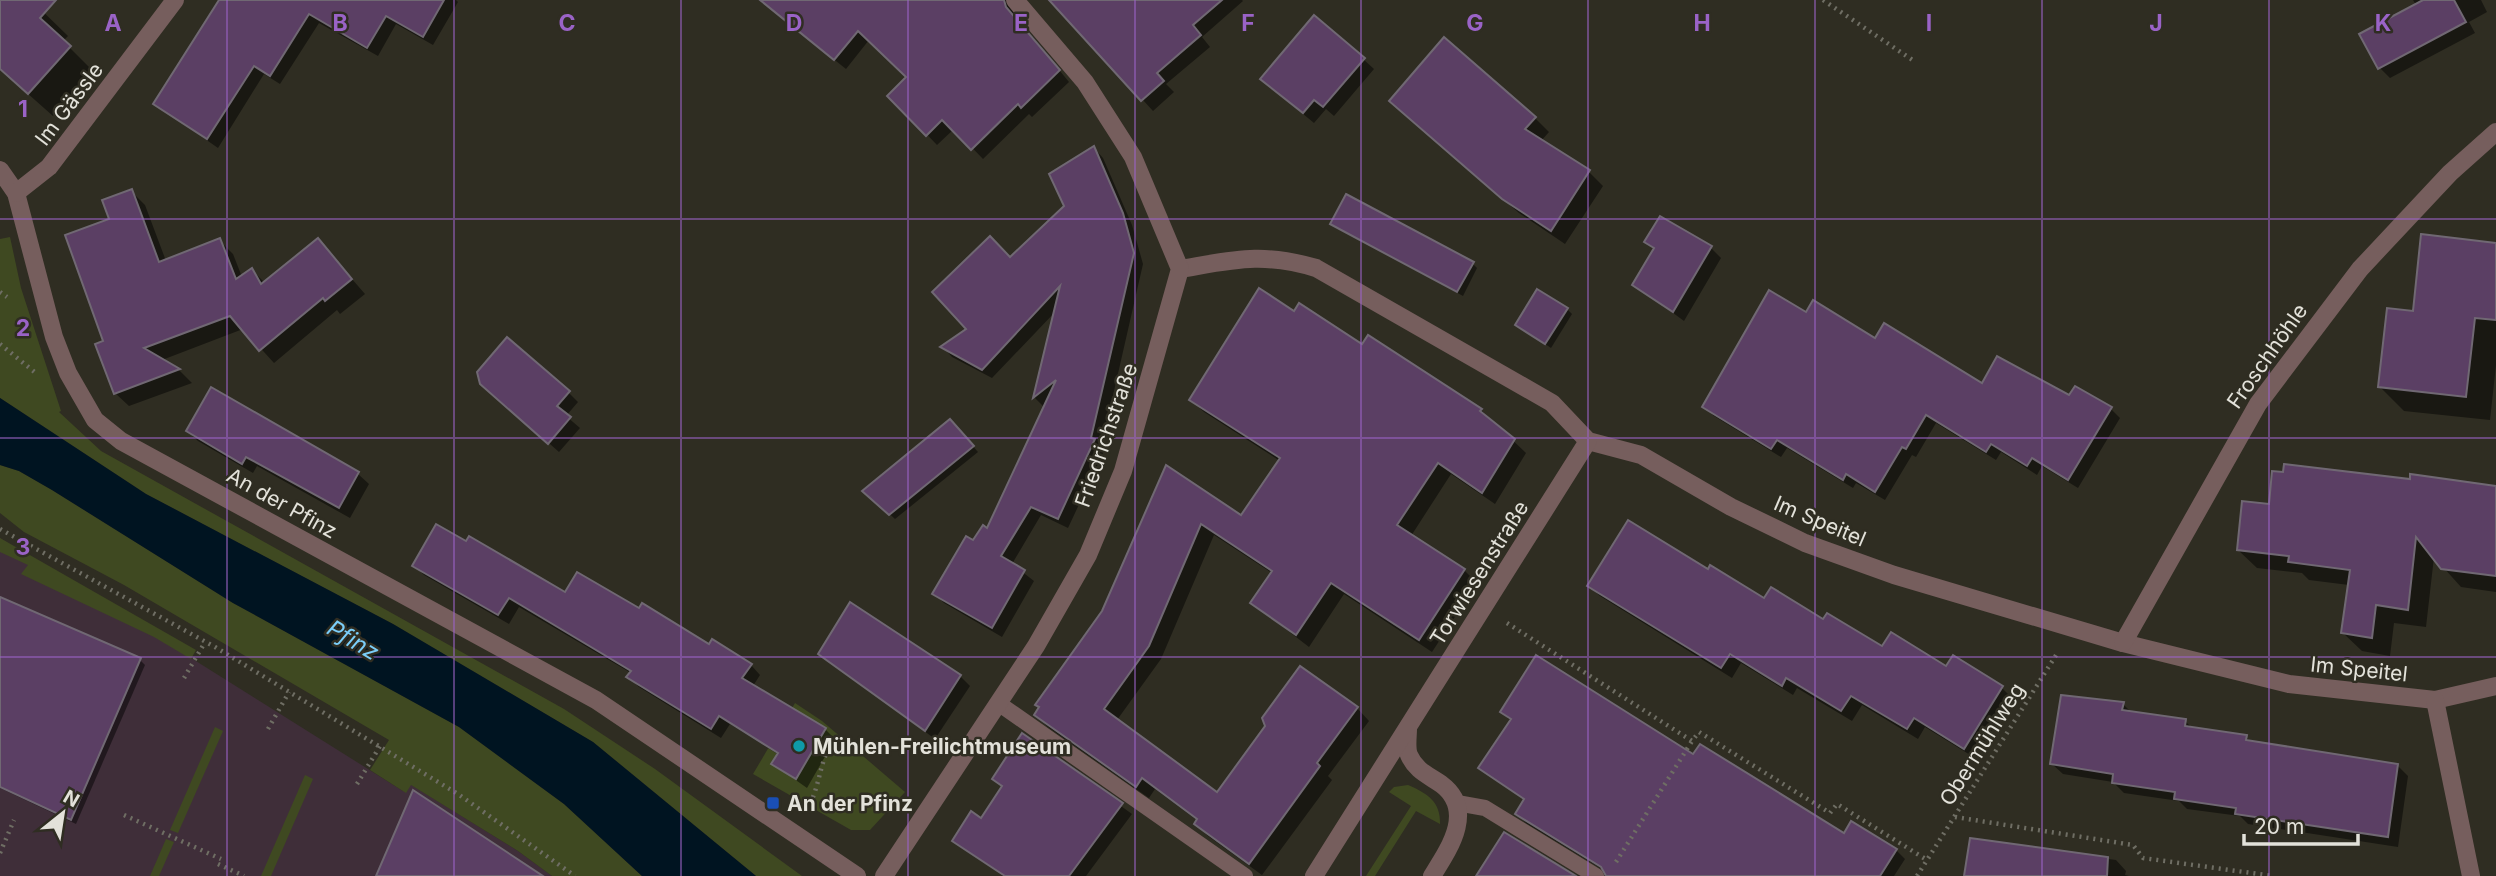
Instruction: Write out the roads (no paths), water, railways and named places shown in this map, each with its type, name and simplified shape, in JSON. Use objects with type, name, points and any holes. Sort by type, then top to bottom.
[{"type":"street","name":"Im Gässle","points":[[16,193],[49,167],[175,0]]},
{"type":"street","points":[[1014,0],[1085,82],[1133,157],[1180,269],[1248,258],[1282,257],[1316,268],[1552,403],[1588,441]]},
{"type":"street","name":"Froschhöhle","points":[[2123,643],[2258,404],[2360,269],[2449,173],[2496,132]]},
{"type":"street","name":"An der Pfinz","points":[[0,170],[16,193],[54,337],[68,373],[95,420],[121,441],[596,700],[857,876]]},
{"type":"street","name":"Friedrichstraße","points":[[884,876],[1036,646],[1088,555],[1123,471],[1180,269]]},
{"type":"street","name":"Im Speitel","points":[[1588,441],[1641,455],[1731,507],[1805,543],[1894,575],[2123,643],[2289,684],[2435,700],[2496,687]]},
{"type":"street","name":"Torwiesenstraße","points":[[1314,876],[1588,441]]},
{"type":"street","points":[[2435,700],[2471,876]]},
{"type":"street","points":[[1408,728],[1408,753],[1418,770],[1443,786],[1457,803],[1458,818],[1452,844],[1432,876]]},
{"type":"lane","points":[[998,703],[1245,876]]},
{"type":"lane","points":[[1457,803],[1485,808],[1596,876]]},
{"type":"water","name":"Pfinz","points":[[0,398],[146,494],[393,624],[593,742],[756,876],[642,876],[564,804],[459,727],[233,603],[52,490],[19,471],[0,465]]},
{"type":"place","name":"Mühlen-Freilichtmuseum","points":[[799,746]]},
{"type":"place","name":"An der Pfinz","points":[[773,803]]}]
